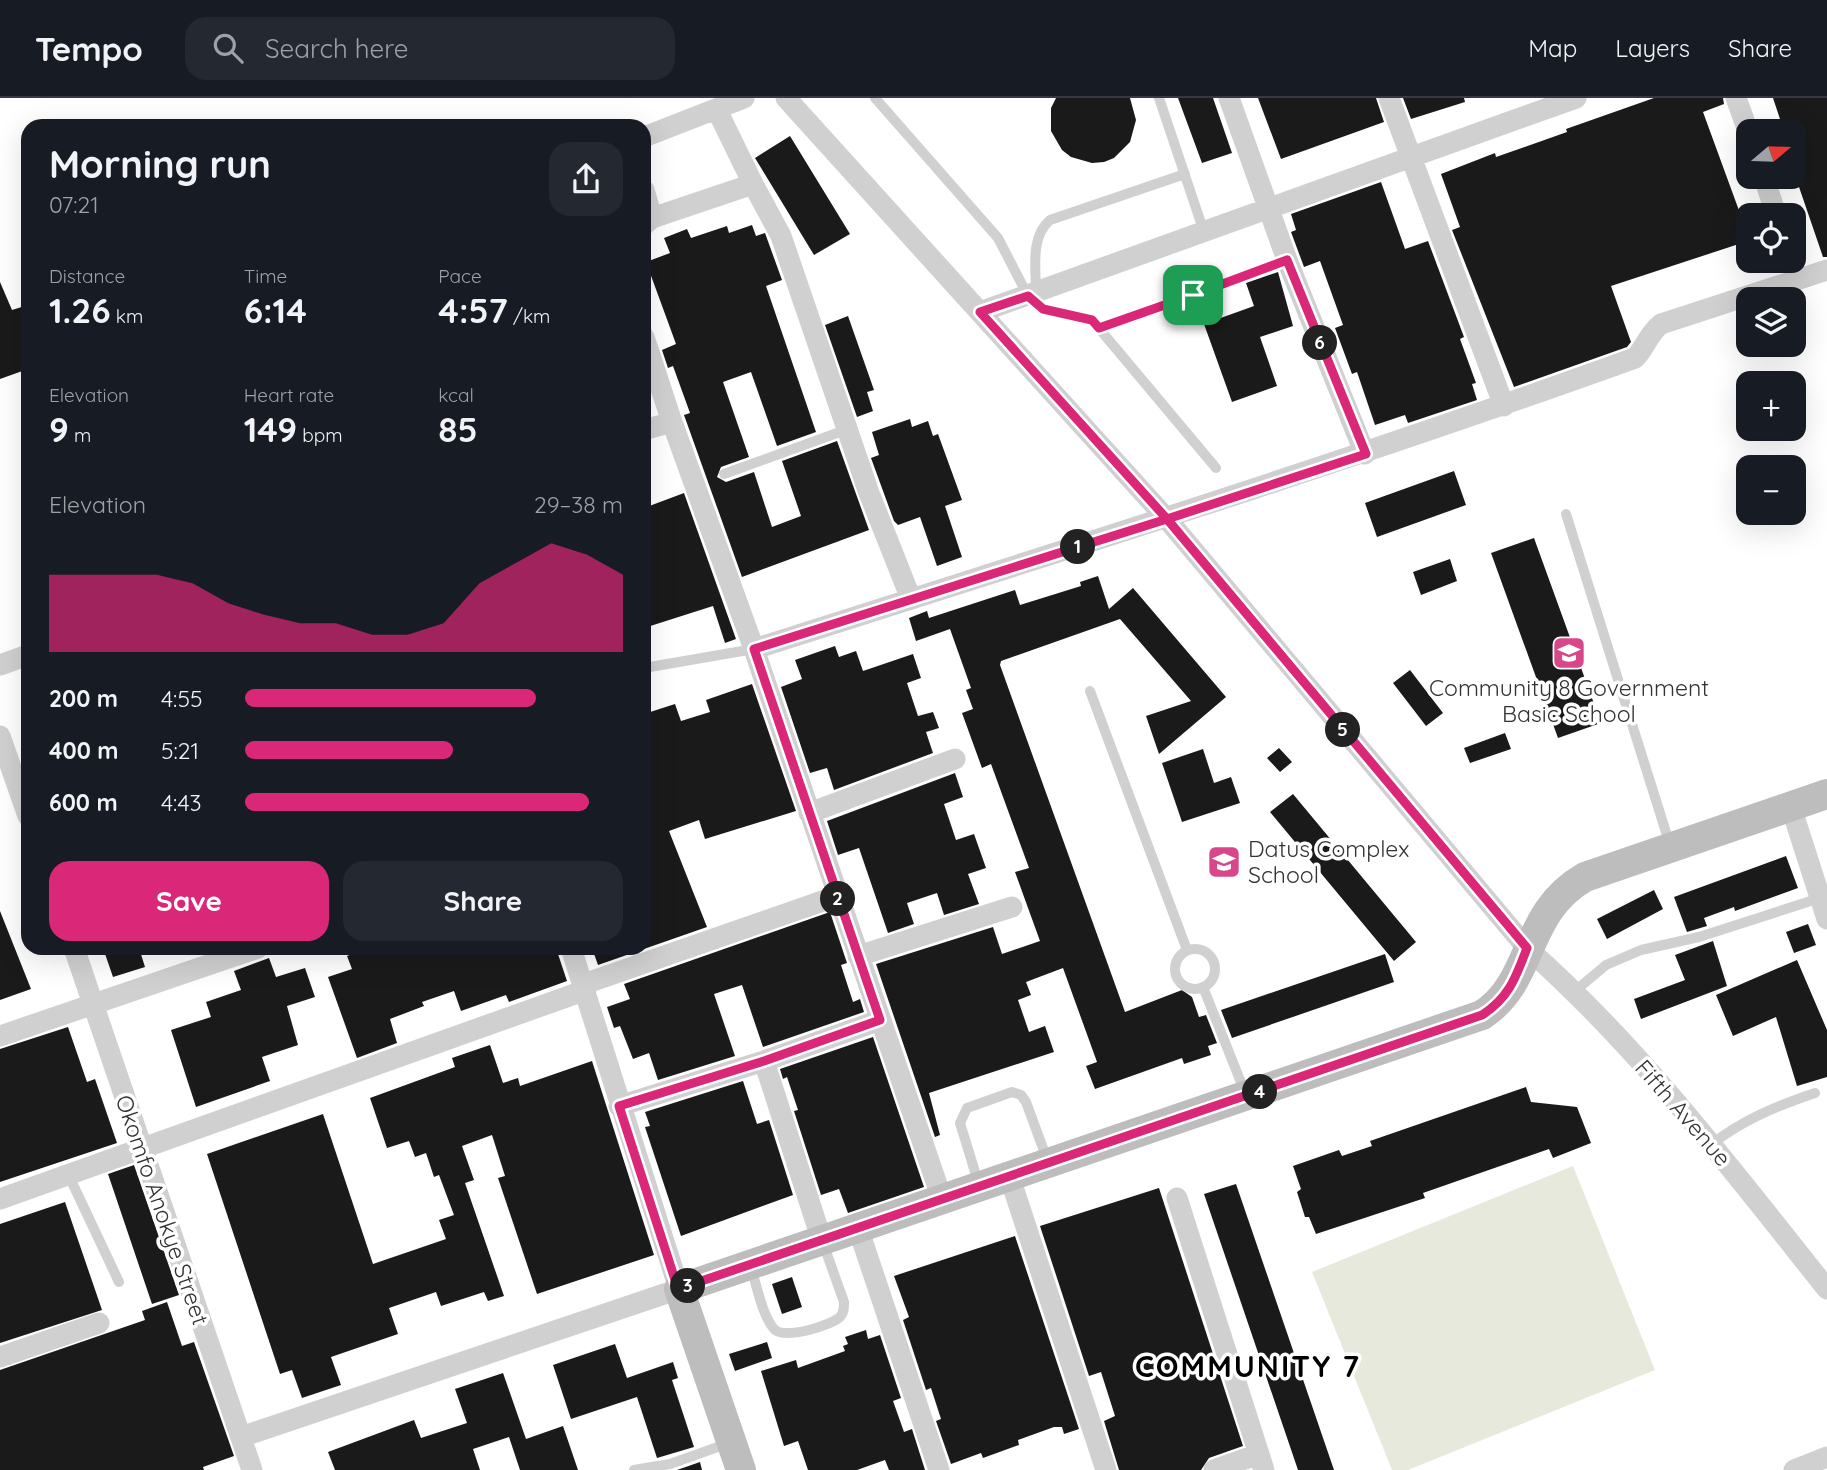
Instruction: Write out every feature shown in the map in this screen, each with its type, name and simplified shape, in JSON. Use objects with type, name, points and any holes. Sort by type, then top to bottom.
[{"type":"street","points":[[651,134],[744,98]]},
{"type":"street","points":[[1229,98],[1287,260],[1366,454]]},
{"type":"street","points":[[1389,98],[1409,158],[1504,406]]},
{"type":"street","points":[[980,312],[1576,98]]},
{"type":"street","points":[[1736,98],[1744,119]]},
{"type":"street","name":"Fifth Avenue","points":[[793,100],[1167,519],[1527,948],[1575,991],[1712,1144],[1827,1289]]},
{"type":"street","points":[[717,110],[781,236],[911,599]]},
{"type":"street","points":[[651,220],[753,184]]},
{"type":"street","points":[[1806,270],[1827,270]]},
{"type":"street","points":[[754,649],[1167,519],[1504,406],[1635,358],[1645,348],[1650,333],[1661,324],[1788,273]]},
{"type":"street","points":[[651,358],[754,649],[942,1199]]},
{"type":"street","points":[[651,428],[672,422]]},
{"type":"street","points":[[0,665],[21,658]]},
{"type":"street","points":[[1,740],[21,796]]},
{"type":"street","points":[[809,813],[955,760]]},
{"type":"street","points":[[241,1437],[1010,1178],[1482,1015],[1499,1004],[1511,988],[1527,948],[1549,906],[1568,887],[1585,877],[1827,794]]},
{"type":"street","points":[[1791,807],[1827,919]]},
{"type":"street","points":[[0,1199],[141,1151],[837,896]]},
{"type":"street","points":[[858,956],[1012,906]]},
{"type":"street","name":"Okomfo Anokye Street","points":[[76,955],[252,1470]]},
{"type":"street","points":[[0,1036],[237,955]]},
{"type":"street","points":[[574,955],[678,1289],[737,1456]]},
{"type":"street","points":[[619,1106],[764,1061],[880,1020]]},
{"type":"street","points":[[764,1061],[822,1241]]},
{"type":"street","points":[[1010,1178],[1106,1470]]},
{"type":"street","points":[[1177,1198],[1261,1462],[1214,1470]]},
{"type":"street","points":[[858,1228],[939,1470]]},
{"type":"street","points":[[0,1357],[99,1323]]},
{"type":"street","points":[[1794,1470],[1827,1457]]},
{"type":"lane","points":[[875,98],[998,239],[1043,309],[1092,320],[1216,468]]},
{"type":"lane","points":[[1159,98],[1204,232]]},
{"type":"lane","points":[[1032,295],[1037,238],[1042,227],[1050,220],[1185,174]]},
{"type":"lane","points":[[1099,328],[1287,260]]},
{"type":"lane","points":[[724,474],[848,429]]},
{"type":"lane","points":[[1566,514],[1671,848]]},
{"type":"lane","points":[[651,667],[754,649]]},
{"type":"lane","points":[[1090,691],[1187,950]]},
{"type":"lane","points":[[1575,991],[1606,965],[1641,950],[1699,937],[1820,898]]},
{"type":"lane","points":[[1187,950],[1200,950],[1211,958],[1215,971],[1203,987],[1189,988],[1175,973],[1177,960],[1187,950]]},
{"type":"lane","points":[[1203,987],[1247,1097]]},
{"type":"lane","points":[[980,1188],[960,1123],[967,1108],[1012,1092],[1021,1095],[1026,1102],[1049,1164]]},
{"type":"lane","points":[[1712,1144],[1736,1125],[1767,1109],[1815,1093]]},
{"type":"lane","points":[[69,1176],[119,1282]]},
{"type":"lane","points":[[750,1265],[773,1327],[781,1334],[791,1335],[838,1320],[844,1312],[844,1302],[822,1241]]},
{"type":"lane","points":[[634,1470],[737,1456]]},
{"type":"shaded area","points":[[1573,1166],[1655,1370],[1408,1470],[1392,1470],[1312,1272]]},
{"type":"building","points":[[1056,98],[1130,98],[1136,120],[1130,142],[1114,158],[1104,162],[1092,163],[1071,157],[1062,150],[1051,131],[1051,108]]},
{"type":"building","points":[[1178,98],[1213,98],[1232,153],[1202,163]]},
{"type":"building","points":[[1258,98],[1376,98],[1384,122],[1281,159]]},
{"type":"building","points":[[1403,98],[1464,98],[1465,102],[1411,119]]},
{"type":"building","points":[[1654,98],[1723,98],[1724,104],[1703,112],[1736,203],[1736,245],[1611,286],[1631,342],[1627,347],[1514,387],[1452,230],[1460,227],[1441,174],[1495,153],[1496,157],[1567,132],[1566,129]]},
{"type":"building","points":[[1773,98],[1827,98],[1827,257],[1823,257],[1800,189],[1806,189],[1806,119],[1780,119]]},
{"type":"building","points":[[790,136],[850,234],[814,255],[755,158]]},
{"type":"building","points":[[1381,182],[1405,249],[1428,241],[1464,337],[1460,339],[1476,383],[1472,384],[1477,400],[1408,423],[1405,415],[1375,425],[1357,372],[1352,374],[1335,328],[1343,325],[1320,261],[1304,267],[1291,232],[1296,230],[1291,214]]},
{"type":"building","points":[[752,225],[756,236],[765,233],[782,280],[766,286],[816,432],[777,446],[751,372],[723,382],[749,457],[721,467],[717,477],[726,482],[754,472],[772,527],[801,516],[782,461],[837,441],[869,530],[742,577],[684,415],[690,413],[673,366],[668,368],[662,350],[676,344],[651,276],[651,260],[670,253],[664,238],[687,229],[691,238],[727,226],[729,233]]},
{"type":"building","points":[[1278,272],[1293,326],[1260,337],[1277,386],[1232,402],[1204,324],[1254,306],[1246,283]]},
{"type":"building","points":[[0,282],[12,310],[21,307],[21,372],[0,379]]},
{"type":"building","points":[[848,316],[874,390],[867,392],[873,411],[857,417],[825,325]]},
{"type":"building","points":[[910,419],[912,427],[928,421],[933,436],[938,434],[962,500],[945,506],[962,557],[937,566],[920,517],[898,525],[894,521],[871,458],[879,455],[872,432]]},
{"type":"building","points":[[1454,471],[1466,505],[1377,537],[1365,503]]},
{"type":"building","points":[[684,493],[736,639],[725,643],[713,606],[651,626],[651,505]]},
{"type":"building","points":[[1534,538],[1601,723],[1558,738],[1491,553]]},
{"type":"building","points":[[1450,559],[1457,581],[1421,595],[1413,572]]},
{"type":"building","points":[[1098,576],[1109,609],[1133,588],[1226,697],[1159,754],[1146,716],[1191,701],[1120,619],[1001,661],[1000,665],[1125,1012],[1182,990],[1192,997],[1199,1017],[1206,1015],[1217,1043],[1208,1046],[1211,1055],[1184,1064],[1182,1058],[1095,1089],[1086,1066],[1097,1062],[1063,968],[1026,982],[1031,995],[1018,1000],[1029,1032],[1045,1026],[1054,1052],[929,1093],[940,1135],[935,1137],[876,964],[993,927],[1002,954],[1040,941],[1015,872],[1029,868],[991,764],[982,768],[962,713],[973,709],[966,690],[971,688],[950,629],[916,641],[909,618],[927,611],[929,618],[1015,590],[1020,605],[1081,586],[1080,582]]},
{"type":"building","points":[[835,646],[839,657],[856,651],[863,671],[913,654],[921,678],[907,683],[918,716],[933,712],[939,728],[926,732],[933,753],[834,790],[827,768],[810,773],[781,687],[802,679],[795,660]]},
{"type":"building","points":[[1410,670],[1443,713],[1426,726],[1393,683]]},
{"type":"building","points":[[752,684],[796,811],[705,839],[699,820],[669,831],[707,927],[651,947],[651,712],[675,704],[681,721],[710,712],[706,700]]},
{"type":"building","points":[[1505,733],[1511,749],[1470,763],[1464,748]]},
{"type":"building","points":[[1279,748],[1292,762],[1280,772],[1267,758]]},
{"type":"building","points":[[1203,749],[1214,783],[1231,777],[1240,803],[1182,822],[1162,763]]},
{"type":"building","points":[[955,773],[963,797],[944,804],[956,840],[974,834],[986,868],[968,874],[979,904],[944,915],[937,893],[907,903],[914,924],[888,933],[859,848],[838,855],[827,821]]},
{"type":"building","points":[[1293,794],[1416,942],[1394,961],[1270,812]]},
{"type":"building","points":[[1786,856],[1798,888],[1735,911],[1734,907],[1704,918],[1707,926],[1687,932],[1674,897]]},
{"type":"building","points":[[1654,890],[1663,909],[1607,939],[1597,919]]},
{"type":"building","points":[[0,911],[31,989],[0,1000]]},
{"type":"building","points":[[830,912],[847,963],[841,965],[853,1002],[860,999],[864,1012],[763,1047],[742,985],[714,994],[735,1056],[658,1080],[649,1053],[633,1059],[620,1026],[614,1028],[607,1007],[630,999],[624,984]]},
{"type":"building","points":[[1808,924],[1816,945],[1794,953],[1786,932]]},
{"type":"building","points":[[1713,941],[1727,986],[1641,1019],[1634,999],[1685,980],[1675,955]]},
{"type":"building","points":[[1385,954],[1394,982],[1232,1038],[1221,1010]]},
{"type":"building","points":[[105,955],[141,955],[145,967],[113,977]]},
{"type":"building","points":[[558,955],[567,981],[509,1002],[506,995],[461,1011],[454,991],[422,1002],[424,1006],[390,1019],[397,1043],[357,1058],[328,977],[352,969],[347,956]]},
{"type":"building","points":[[594,955],[627,955],[598,965]]},
{"type":"building","points":[[269,958],[276,977],[305,968],[315,997],[287,1006],[298,1045],[262,1057],[270,1081],[196,1107],[171,1030],[211,1017],[206,1002],[241,990],[234,971]]},
{"type":"building","points":[[1797,960],[1827,1030],[1827,1077],[1797,1086],[1776,1017],[1733,1036],[1716,995]]},
{"type":"building","points":[[68,1027],[87,1082],[95,1079],[117,1143],[0,1182],[0,1049]]},
{"type":"building","points":[[873,1037],[924,1187],[848,1213],[839,1189],[821,1195],[794,1111],[798,1110],[787,1077],[783,1079],[780,1069]]},
{"type":"building","points":[[490,1045],[503,1083],[518,1078],[520,1086],[592,1061],[654,1255],[537,1294],[498,1178],[505,1176],[492,1135],[462,1146],[474,1180],[465,1183],[504,1296],[488,1301],[484,1292],[441,1306],[436,1292],[389,1308],[398,1334],[331,1357],[341,1385],[302,1398],[292,1370],[280,1374],[207,1154],[323,1114],[373,1264],[446,1239],[439,1220],[454,1215],[439,1175],[434,1177],[426,1153],[415,1157],[409,1141],[387,1148],[370,1098],[455,1067],[452,1058]]},
{"type":"building","points":[[743,1081],[757,1124],[769,1120],[793,1195],[681,1236],[645,1127],[650,1126],[645,1112]]},
{"type":"building","points":[[1526,1087],[1531,1102],[1577,1107],[1591,1143],[1553,1158],[1549,1149],[1423,1193],[1425,1198],[1316,1234],[1309,1217],[1305,1217],[1297,1192],[1301,1189],[1293,1166],[1339,1150],[1342,1156],[1372,1146],[1370,1141]]},
{"type":"building","points":[[134,1165],[179,1295],[152,1304],[108,1174]]},
{"type":"building","points":[[1236,1184],[1334,1470],[1298,1470],[1204,1194]]},
{"type":"building","points":[[1159,1188],[1243,1446],[1209,1458],[1201,1470],[1119,1470],[1104,1421],[1115,1416],[1101,1372],[1089,1376],[1040,1226]]},
{"type":"building","points":[[65,1202],[102,1310],[0,1343],[0,1224]]},
{"type":"building","points":[[1015,1236],[1079,1429],[1064,1434],[1062,1427],[1054,1427],[1018,1440],[1019,1445],[983,1458],[981,1453],[951,1464],[936,1421],[941,1419],[931,1388],[926,1390],[903,1320],[909,1317],[894,1276]]},
{"type":"building","points":[[792,1277],[802,1307],[782,1314],[772,1284]]},
{"type":"building","points":[[167,1302],[182,1346],[194,1342],[234,1456],[203,1467],[204,1470],[0,1470],[0,1370],[145,1320],[142,1311]]},
{"type":"building","points":[[866,1330],[868,1339],[880,1335],[901,1398],[893,1401],[904,1432],[912,1429],[925,1470],[889,1470],[885,1460],[857,1470],[808,1470],[798,1441],[784,1446],[761,1371],[796,1360],[798,1368],[845,1351],[843,1346],[848,1344],[845,1337]]},
{"type":"building","points":[[767,1342],[772,1358],[735,1371],[729,1354]]},
{"type":"building","points":[[615,1344],[627,1378],[673,1362],[678,1378],[672,1380],[694,1447],[657,1458],[637,1397],[571,1419],[553,1365]]},
{"type":"building","points":[[503,1373],[526,1439],[563,1426],[578,1470],[520,1470],[509,1437],[473,1449],[480,1470],[335,1470],[328,1452],[414,1420],[421,1438],[467,1423],[455,1389]]},
{"type":"building","points":[[700,1462],[702,1470],[677,1470]]},
{"type":"place","name":"Community 8 Government Basic School","points":[[1569,653]]},
{"type":"place","name":"Datus Complex School","points":[[1224,862]]},
{"type":"district","name":"COMMUNITY 7","points":[[1248,1367]]},
{"type":"route","points":[[1193,295],[1099,328],[1092,320],[1043,309],[1028,296],[980,312],[1167,519],[754,649],[880,1020],[764,1061],[619,1106],[678,1289],[1482,1015],[1499,1004],[1511,988],[1527,948],[1167,519],[1366,454],[1287,260],[1193,295]]}]
